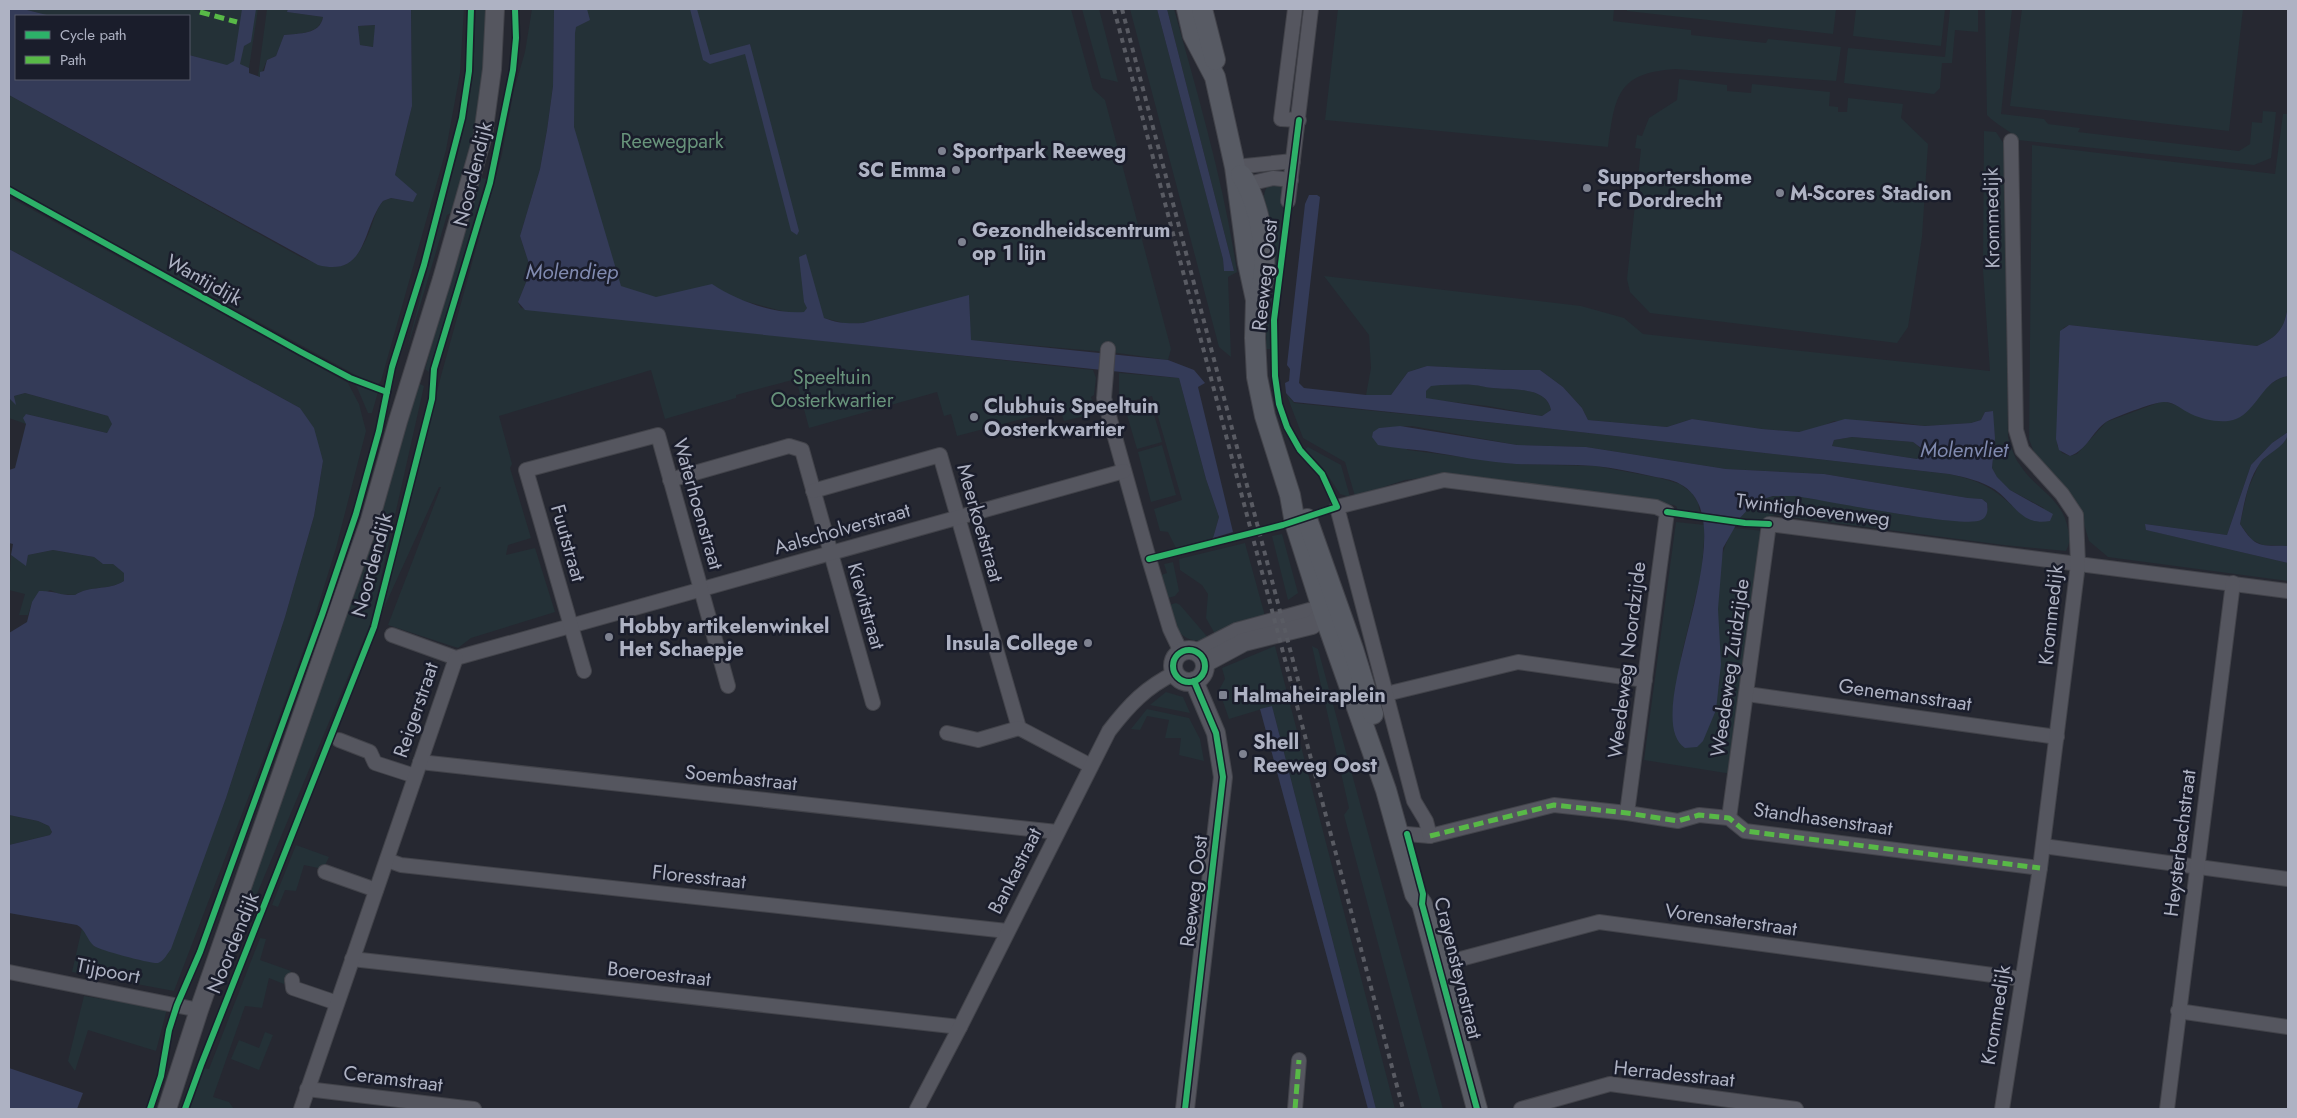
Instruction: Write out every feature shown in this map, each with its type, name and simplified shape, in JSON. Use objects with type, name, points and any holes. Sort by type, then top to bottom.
[{"type":"main road","name":"Crayensteynstraat","points":[[1187,9],[1193,35],[1215,77],[1235,167],[1248,263],[1256,300],[1257,377],[1265,416],[1290,495],[1295,523],[1331,611],[1404,835],[1415,894],[1422,904],[1477,1109]]},
{"type":"main road","name":"Crayensteynstraat","points":[[1202,9],[1216,62],[1215,77]]},
{"type":"main road","name":"Crayensteynstraat","points":[[1235,167],[1248,184],[1259,222],[1263,251],[1263,284],[1256,300]]},
{"type":"street","name":"Noordendijk","points":[[167,1109],[199,1010],[370,520],[398,421],[442,279],[483,135],[492,69],[495,9]]},
{"type":"street","points":[[1295,9],[1281,119],[1299,120]]},
{"type":"street","name":"Reeweg Oost","points":[[1288,200],[1312,9]]},
{"type":"street","name":"Krommedijk","points":[[2002,1109],[2040,868],[2078,564],[2076,515],[2062,494],[2022,450],[2016,430],[2011,140]]},
{"type":"street","points":[[1235,167],[1293,162]]},
{"type":"street","points":[[1248,184],[1273,178],[1291,180]]},
{"type":"street","points":[[1108,348],[1104,398],[1148,559],[1170,629],[1195,656],[1202,676],[1194,681],[1181,680],[1175,673],[1173,664],[1195,656],[1244,642],[1312,625],[1331,611]]},
{"type":"street","name":"Waterhoenstraat","points":[[526,470],[658,435],[728,686]]},
{"type":"street","name":"Kievitstraat","points":[[670,480],[789,446],[802,450],[873,703]]},
{"type":"street","name":"Meerkoetstraat","points":[[813,491],[940,455],[1019,728]]},
{"type":"street","name":"Fuutstraat","points":[[526,470],[572,626]]},
{"type":"street","name":"Aalscholverstraat","points":[[456,658],[1124,470]]},
{"type":"street","name":"Weedeweg Noordzijde","points":[[1386,694],[1336,507],[1444,480],[1656,507],[1667,512],[1627,812]]},
{"type":"street","name":"Twintighoevenweg","points":[[1769,524],[2288,590]]},
{"type":"street","name":"Weedeweg Zuidzijde","points":[[1729,818],[1769,524]]},
{"type":"street","name":"Heysterbachstraat","points":[[2167,1109],[2233,583]]},
{"type":"street","points":[[572,626],[584,671]]},
{"type":"street","points":[[392,635],[456,658]]},
{"type":"street","name":"Reigerstraat","points":[[301,1109],[456,658]]},
{"type":"street","points":[[1430,836],[1426,821],[1414,801],[1386,694],[1518,662],[1645,680]]},
{"type":"street","name":"Bankastraat","points":[[917,1109],[960,1027],[1056,832],[1109,731],[1131,703],[1160,680],[1175,673]]},
{"type":"street","name":"Reeweg Oost","points":[[1184,1109],[1223,777],[1216,733],[1194,681]]},
{"type":"street","name":"Genemansstraat","points":[[1747,694],[2057,737]]},
{"type":"street","points":[[948,734],[978,740],[1019,728],[1091,766]]},
{"type":"street","name":"Reigerstraat","points":[[339,740],[370,752],[375,763],[415,776]]},
{"type":"street","name":"Soembastraat","points":[[420,762],[1056,832]]},
{"type":"street","name":"Standhasenstraat","points":[[1404,835],[1430,836],[1554,806],[1627,812],[1678,821],[1699,815],[1729,818],[1746,831],[2040,868]]},
{"type":"street","points":[[2043,846],[2288,879]]},
{"type":"street","name":"Floresstraat","points":[[387,860],[401,865],[1007,931]]},
{"type":"street","points":[[325,872],[376,890]]},
{"type":"street","name":"Vorensaterstraat","points":[[1438,965],[1599,922],[2022,980]]},
{"type":"street","name":"Boeroestraat","points":[[352,959],[960,1027]]},
{"type":"street","name":"Tijpoort","points":[[9,972],[199,1010]]},
{"type":"street","points":[[292,980],[293,988],[337,1002]]},
{"type":"street","points":[[2178,1011],[2288,1028]]},
{"type":"street","points":[[1295,1109],[1299,1060]]},
{"type":"street","name":"Herradesstraat","points":[[1520,1109],[1610,1084],[1796,1109]]},
{"type":"street","name":"Ceramstraat","points":[[307,1089],[474,1109]]},
{"type":"green space","points":[[23,9],[258,9],[249,68],[226,65],[190,55],[190,15],[47,15]]},
{"type":"green space","points":[[267,9],[288,9],[288,12],[323,17],[321,23],[313,30],[284,35],[276,56],[267,60],[260,77],[258,76]]},
{"type":"green space","points":[[411,9],[464,9],[460,73],[446,150],[381,381],[376,386],[9,186],[9,95],[297,255],[322,265],[342,266],[350,262],[357,255],[364,244],[383,201],[391,198],[413,202],[395,175],[412,106]]},
{"type":"green space","points":[[476,9],[487,9],[483,78],[475,128],[453,212],[447,215],[405,356],[463,133],[473,76]]},
{"type":"green space","name":"Speeltuin Oosterkwartier","points":[[532,9],[554,9],[553,86],[540,169],[520,236],[531,270],[518,302],[521,308],[1093,370],[1096,378],[1094,395],[1091,397],[1096,413],[1064,421],[1060,409],[957,436],[951,414],[944,416],[937,392],[809,428],[796,379],[736,395],[736,398],[665,419],[651,370],[499,416],[512,464],[510,468],[531,538],[508,545],[506,555],[535,548],[555,612],[471,638],[458,648],[388,625],[441,487],[439,487],[382,612],[441,376],[502,154],[514,90],[525,52]]},
{"type":"green space","name":"Sportpark Reeweg","points":[[587,9],[1071,9],[1093,89],[1105,100],[1171,349],[1168,360],[1118,353],[970,340],[969,296],[863,323],[847,324],[824,318],[812,319],[744,301],[658,301],[620,289],[568,116],[571,26]],"holes":[[[750,44],[792,232],[744,46]]]},
{"type":"green space","points":[[1082,9],[1099,9],[1118,82],[1101,78]]},
{"type":"green space","points":[[1130,9],[1157,9],[1223,259],[1224,271],[1234,271],[1167,9],[1174,9],[1218,173],[1232,239],[1237,272],[1228,277],[1231,357],[1219,347]]},
{"type":"green space","points":[[1338,9],[1614,9],[1613,21],[1691,30],[1691,35],[1766,43],[1768,39],[1841,47],[1836,81],[1675,69],[1656,71],[1641,76],[1630,82],[1622,90],[1613,114],[1608,147],[1325,120]]},
{"type":"green space","points":[[1627,9],[1836,9],[1833,34],[1627,11]]},
{"type":"green space","points":[[1856,9],[1945,9],[1941,46],[1853,36]]},
{"type":"green space","points":[[1950,9],[1978,9],[1978,32],[1955,30],[1952,63],[1942,63],[1940,88],[1934,94],[1844,83],[1848,48],[1945,57]]},
{"type":"green space","points":[[1985,9],[2012,9],[2001,114],[2044,119],[2048,124],[2080,128],[2078,132],[2239,151],[2250,144],[2252,122],[2262,123],[2263,111],[2276,112],[2271,158],[2254,165],[2018,140],[1987,115]]},
{"type":"green space","points":[[2022,9],[2243,9],[2229,131],[2010,106]]},
{"type":"green space","points":[[376,25],[373,47],[360,45],[358,26]]},
{"type":"green space","name":"M-Scores Stadion","points":[[1679,79],[1727,85],[1727,91],[1751,93],[1752,84],[1830,92],[1829,106],[1838,107],[1838,112],[1847,112],[1848,98],[1903,104],[1901,118],[1928,144],[1922,237],[1908,327],[1897,343],[1650,313],[1630,292],[1627,279],[1641,149],[1635,148],[1637,135],[1642,136],[1649,118],[1677,100]]},
{"type":"green space","points":[[2283,114],[2288,114],[2288,305],[2285,320],[2279,331],[2270,339],[2257,346],[2069,325],[2063,328],[2057,445],[2062,453],[2070,456],[2077,454],[2106,422],[2163,401],[2182,407],[2191,414],[2243,415],[2269,386],[2275,381],[2288,376],[2288,432],[2272,443],[2251,465],[2227,535],[2145,524],[2147,530],[2288,563],[2288,581],[2108,557],[2089,541],[2079,507],[2063,485],[2035,455],[2029,439],[2032,145],[2275,174]]},
{"type":"green space","points":[[1984,131],[1996,132],[2004,144],[2008,437],[2014,455],[2026,474],[2054,501],[2065,518],[2069,538],[2066,551],[2004,545],[1775,515],[1765,520],[1740,518],[1760,500],[1775,496],[1816,498],[1923,517],[1947,516],[1988,508],[1987,503],[1982,499],[1824,474],[1726,469],[1586,447],[1517,445],[1412,426],[1379,428],[1408,450],[1516,464],[1596,466],[1660,478],[1680,484],[1692,493],[1698,503],[1700,513],[1677,511],[1677,507],[1674,505],[1452,474],[1405,480],[1355,496],[1345,462],[1303,438],[1286,393],[1294,403],[1527,426],[1949,474],[1972,480],[1989,488],[2004,498],[2021,514],[2044,508],[2010,490],[1997,478],[1992,468],[1995,438],[1992,411],[1985,412],[1981,420],[1971,423],[1925,426],[1890,421],[1834,421],[1815,429],[1799,432],[1692,419],[1667,427],[1588,420],[1582,408],[1563,387],[1540,370],[1427,366],[1408,372],[1391,395],[1366,395],[1371,368],[1369,335],[1324,276],[1581,306],[1624,318],[1643,334],[1990,371],[1983,270]]},
{"type":"green space","points":[[479,177],[486,179],[429,372],[425,369]]},
{"type":"green space","points":[[1272,184],[1282,186],[1285,194],[1270,349],[1266,349],[1269,256],[1268,225],[1264,196],[1267,187]]},
{"type":"green space","points":[[9,197],[348,383],[359,404],[366,431],[336,548],[311,629],[174,991],[72,972],[82,928],[95,947],[198,873],[226,798],[285,617],[314,516],[323,461],[300,408],[9,249]]},
{"type":"green space","points":[[1119,373],[1179,378],[1206,479],[1219,517],[1213,538],[1176,548],[1168,532],[1160,531],[1154,509],[1182,500],[1152,396],[1119,404]]},
{"type":"green space","points":[[357,383],[378,392],[372,413],[368,413],[356,385]]},
{"type":"green space","points":[[418,383],[424,386],[371,622],[207,1013],[202,1020]]},
{"type":"green space","points":[[1469,384],[1491,388],[1518,389],[1536,393],[1543,397],[1548,402],[1551,410],[1542,416],[1488,406],[1426,399],[1426,391],[1431,385]]},
{"type":"green space","points":[[25,393],[108,416],[113,424],[107,433],[26,414],[26,424],[9,418],[9,398],[15,403],[14,396]]},
{"type":"green space","points":[[1150,401],[1162,442],[1137,449],[1125,408]]},
{"type":"green space","points":[[2288,436],[2288,546],[2263,545],[2252,540],[2240,524],[2248,489],[2260,462]]},
{"type":"green space","points":[[1852,437],[1913,442],[1920,448],[1923,455],[1917,459],[1832,446],[1834,440]]},
{"type":"green space","points":[[1162,445],[1176,495],[1151,502],[1138,452]]},
{"type":"green space","points":[[1308,447],[1341,465],[1350,497],[1340,494],[1323,468],[1305,449]]},
{"type":"green space","points":[[1676,522],[1705,525],[1702,570],[1681,657],[1719,687],[1718,584],[1720,564],[1725,545],[1734,528],[1764,531],[1732,774],[1644,760]]},
{"type":"green space","points":[[1282,534],[1298,593],[1288,600],[1272,536]]},
{"type":"green space","points":[[1245,543],[1265,616],[1215,634],[1206,618],[1208,594],[1202,585],[1180,570],[1179,559]]},
{"type":"green space","points":[[53,550],[94,557],[103,564],[113,564],[124,572],[124,581],[112,586],[87,590],[75,595],[59,594],[50,590],[32,602],[28,615],[19,615],[25,594],[9,590],[11,555],[26,565],[28,555]]},
{"type":"green space","points":[[1173,562],[1179,591],[1175,596],[1168,598],[1161,575],[1167,573],[1164,564]]},
{"type":"green space","points":[[1176,603],[1180,605],[1210,640],[1192,640],[1181,633],[1174,622],[1169,605]]},
{"type":"green space","points":[[1275,646],[1395,1109],[1376,1109],[1272,706],[1229,719],[1219,690],[1225,679],[1222,668]]},
{"type":"green space","points":[[1312,646],[1318,649],[1443,1109],[1422,1109],[1344,815],[1349,808]]},
{"type":"green space","points":[[1166,692],[1183,697],[1190,713],[1150,705]]},
{"type":"green space","points":[[1147,709],[1189,718],[1200,739],[1204,761],[1179,755],[1181,738],[1165,738],[1169,720],[1147,716],[1140,730],[1131,729]]},
{"type":"green space","points":[[9,815],[38,821],[49,826],[52,832],[50,835],[9,845]]},
{"type":"green space","points":[[296,845],[329,857],[323,869],[304,865],[296,891],[285,890],[278,907],[272,905]]},
{"type":"green space","points":[[260,938],[266,939],[260,960],[291,971],[284,984],[269,978],[262,1008],[245,1006],[213,1097],[229,1102],[234,1109],[190,1109],[204,1068],[209,1069]]},
{"type":"green space","points":[[84,996],[167,1009],[156,1051],[88,1030],[75,1071],[68,1061]]},
{"type":"green space","points":[[265,1032],[273,1035],[259,1070],[231,1059],[239,1040],[259,1048]]},
{"type":"water","points":[[9,9],[23,9],[47,15],[15,15],[15,80],[190,80],[190,55],[227,65],[234,61],[242,9],[256,9],[251,42],[244,46],[240,64],[249,68],[249,73],[260,77],[260,72],[264,71],[267,60],[276,56],[284,35],[313,30],[318,27],[323,17],[287,12],[288,9],[411,9],[412,106],[395,175],[417,194],[413,202],[391,198],[383,201],[376,212],[361,248],[355,257],[346,264],[334,267],[318,265],[9,95]],"holes":[[[375,25],[373,47],[360,45],[358,26]]]},
{"type":"water","name":"Molendiep","points":[[554,9],[587,9],[590,20],[576,27],[575,33],[574,127],[621,286],[656,297],[712,284],[744,301],[768,309],[804,312],[807,308],[804,302],[799,257],[806,254],[824,318],[829,320],[843,323],[863,323],[969,295],[971,340],[1168,360],[1194,370],[1205,383],[1198,387],[1233,532],[1213,538],[1219,517],[1206,479],[1179,378],[525,310],[518,302],[531,270],[520,236],[540,169],[547,130],[553,86]]},
{"type":"water","points":[[690,9],[697,9],[710,55],[750,44],[799,231],[797,235],[791,231],[745,54],[710,64],[703,60]]},
{"type":"water","points":[[1157,9],[1167,9],[1234,271],[1224,271],[1223,259]]},
{"type":"water","name":"Molenvliet","points":[[1309,195],[1320,197],[1299,383],[1304,388],[1366,395],[1391,395],[1408,372],[1427,366],[1540,370],[1563,387],[1582,408],[1588,420],[1667,427],[1692,419],[1799,432],[1845,419],[1925,426],[1971,423],[1981,420],[1985,412],[1993,411],[1995,438],[1992,468],[1997,477],[2010,490],[2053,514],[2050,521],[2040,522],[2032,520],[2025,517],[1989,486],[1949,474],[1527,426],[1294,402],[1286,393],[1285,383],[1289,381],[1290,369],[1287,365],[1305,204]],"holes":[[[1476,385],[1527,391],[1543,397],[1548,402],[1551,410],[1542,416],[1426,398],[1426,391],[1431,386]],[[1852,437],[1913,442],[1921,448],[1923,455],[1917,459],[1832,446],[1834,440]]]},
{"type":"water","points":[[9,249],[300,408],[314,428],[323,461],[314,516],[285,617],[226,798],[171,949],[164,959],[158,963],[98,948],[92,944],[77,925],[9,913],[9,845],[50,835],[52,832],[49,826],[38,821],[9,815],[9,633],[27,622],[32,602],[39,591],[75,595],[87,590],[118,584],[124,581],[124,573],[113,564],[103,564],[94,557],[53,550],[28,555],[26,566],[11,555],[13,544],[9,543],[9,470],[15,468],[26,424],[23,418],[26,414],[107,433],[112,424],[108,416],[25,393],[14,396],[16,405],[9,398]]},
{"type":"water","points":[[2288,305],[2288,376],[2279,378],[2272,383],[2243,415],[2226,421],[2207,420],[2172,403],[2160,402],[2106,422],[2081,450],[2070,456],[2059,450],[2056,439],[2060,331],[2069,325],[2257,346],[2270,339],[2279,331],[2285,320]]},
{"type":"water","points":[[1400,426],[1517,445],[1586,447],[1726,469],[1824,474],[1982,499],[1987,503],[1987,510],[1983,519],[1970,522],[1893,513],[1795,496],[1773,496],[1760,500],[1750,507],[1740,518],[1723,548],[1718,609],[1721,664],[1716,710],[1703,741],[1697,747],[1685,748],[1674,729],[1674,698],[1700,575],[1704,536],[1699,505],[1680,484],[1666,479],[1623,470],[1595,466],[1516,464],[1482,460],[1378,445],[1372,437],[1373,432],[1379,428]]},
{"type":"water","points":[[2288,432],[2285,441],[2263,459],[2252,477],[2240,524],[2255,542],[2271,546],[2288,546],[2288,563],[2146,530],[2145,524],[2227,535],[2251,465],[2272,443]]},
{"type":"water","points":[[1272,706],[1376,1109],[1368,1109],[1260,709]]},
{"type":"water","points":[[9,1068],[83,1093],[77,1109],[9,1109]]},
{"type":"railway","points":[[1114,9],[1403,1109]]},
{"type":"railway","points":[[1122,9],[1302,695]]},
{"type":"marked path","points":[[200,12],[237,22]]},
{"type":"marked path","points":[[1430,836],[1554,805],[1678,821],[1699,815],[1729,818],[1745,831],[2040,868]]},
{"type":"marked path","points":[[1295,1109],[1299,1060]]},
{"type":"cycle path","points":[[150,1109],[161,1076],[169,1030],[177,1005],[200,952],[322,615],[356,514],[379,431],[392,367],[424,265],[462,118],[469,71],[471,9]]},
{"type":"cycle path","points":[[185,1109],[374,627],[432,399],[434,369],[490,183],[513,70],[516,38],[515,9]]},
{"type":"cycle path","points":[[1149,559],[1283,525],[1337,507],[1322,474],[1300,450],[1287,427],[1279,404],[1275,376],[1274,320],[1299,120]]},
{"type":"cycle path","name":"Wantijdijk","points":[[9,190],[301,352],[350,378],[387,392]]},
{"type":"cycle path","points":[[1667,512],[1745,523],[1769,524]]},
{"type":"cycle path","points":[[1189,650],[1195,651],[1200,655],[1204,660],[1205,666],[1204,672],[1200,677],[1195,681],[1189,682],[1183,681],[1178,677],[1174,672],[1173,666],[1174,660],[1178,655],[1183,651],[1189,650]]},
{"type":"cycle path","points":[[1185,1109],[1223,777],[1216,733],[1194,681]]},
{"type":"cycle path","points":[[1407,834],[1423,894],[1422,904],[1477,1109]]},
{"type":"place","name":"Sportpark Reeweg","points":[[942,151]]},
{"type":"place","name":"SC Emma","points":[[956,170]]},
{"type":"place","name":"Supportershome FC Dordrecht","points":[[1587,188]]},
{"type":"place","name":"M-Scores Stadion","points":[[1780,193]]},
{"type":"place","name":"Gezondheidscentrum op 1 lijn","points":[[962,242]]},
{"type":"place","name":"Clubhuis Speeltuin Oosterkwartier","points":[[974,417]]},
{"type":"place","name":"Hobby artikelenwinkel Het Schaepje","points":[[609,637]]},
{"type":"place","name":"Insula College","points":[[1088,643]]},
{"type":"place","name":"Halmaheiraplein","points":[[1223,695]]},
{"type":"place","name":"Shell Reeweg Oost","points":[[1243,754]]},
{"type":"park label","name":"Reewegpark","points":[[672,141]]}]
